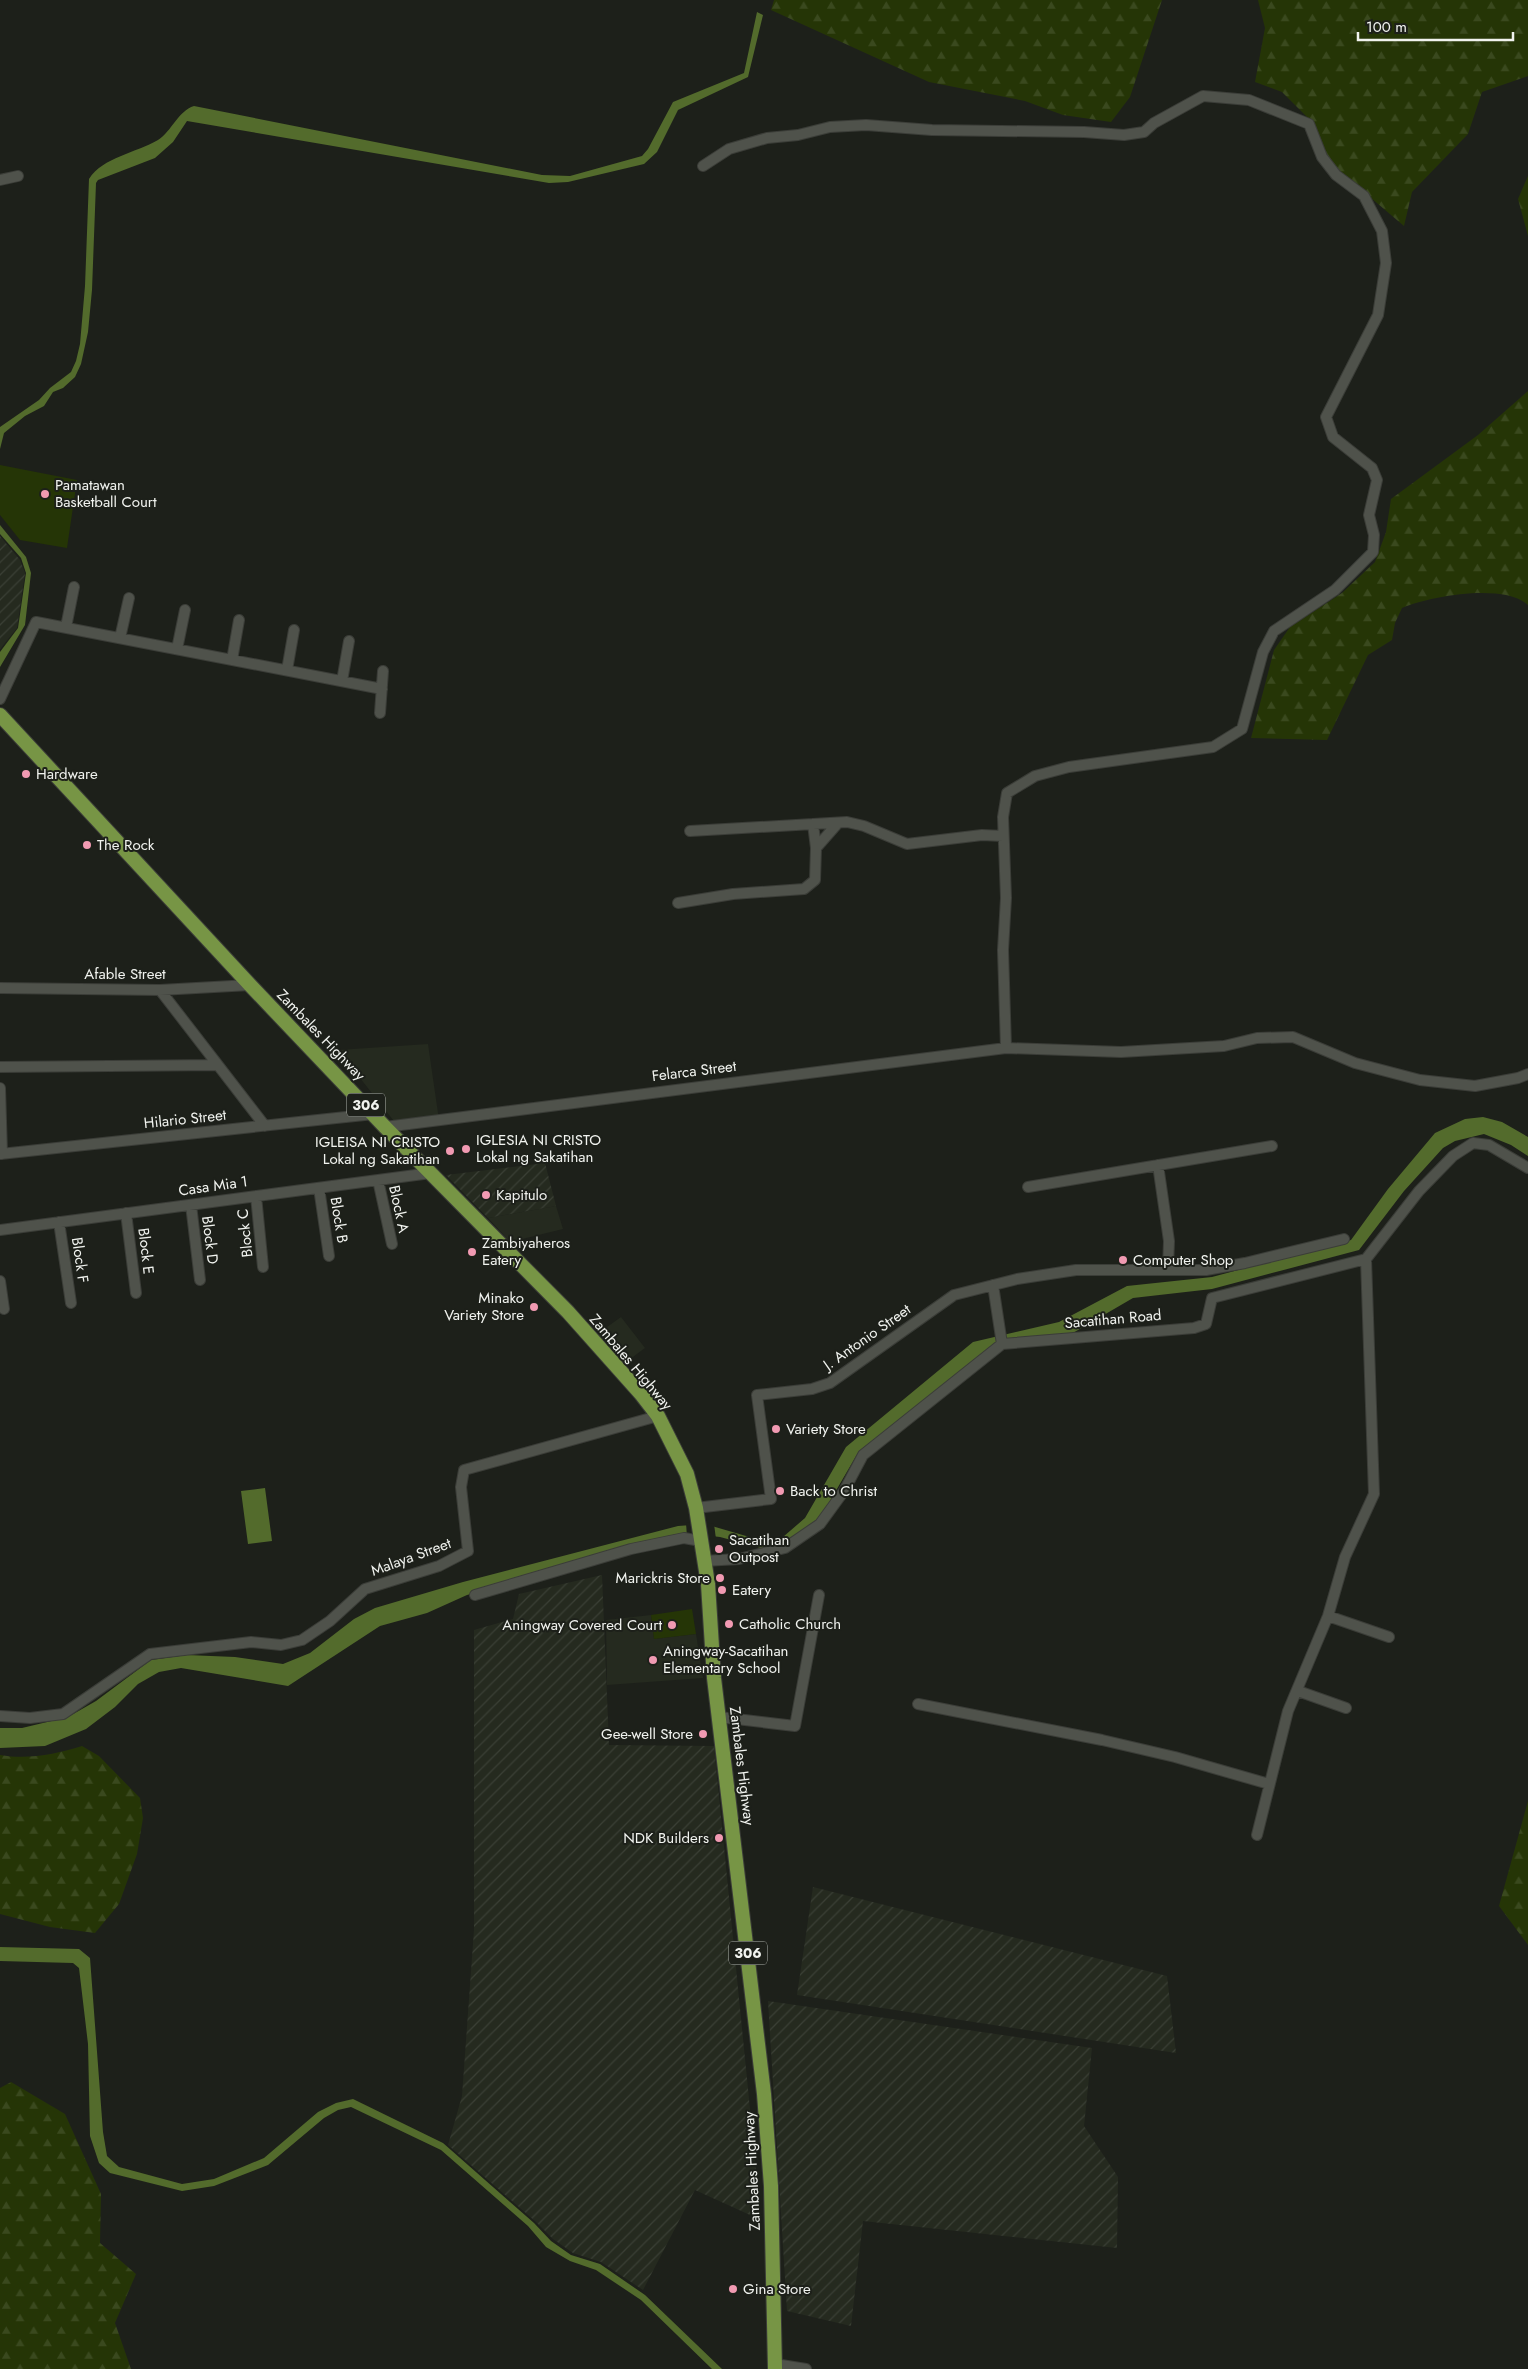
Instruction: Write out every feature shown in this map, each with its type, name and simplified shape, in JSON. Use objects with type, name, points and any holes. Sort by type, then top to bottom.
[{"type":"main road","name":"Zambales Highway","points":[[0,715],[250,985],[385,1127],[568,1312],[641,1394],[658,1416],[687,1474],[697,1512],[708,1584],[714,1678],[764,2094],[771,2186],[775,2366]]},
{"type":"street","points":[[703,166],[729,149],[767,138],[798,135],[830,127],[866,125],[932,130],[1084,132],[1124,135],[1144,132],[1154,123],[1203,96],[1249,100],[1309,124],[1322,157],[1336,175],[1364,196],[1382,231],[1386,264],[1378,315],[1326,417],[1333,437],[1372,468],[1377,480],[1369,515],[1374,535],[1373,552],[1334,590],[1274,630],[1263,652],[1242,729],[1213,747],[1070,767],[1035,776],[1007,793],[1003,817],[1006,898],[1002,950],[1006,1048]]},
{"type":"street","points":[[0,180],[18,176]]},
{"type":"street","points":[[66,627],[74,587]]},
{"type":"street","points":[[120,638],[128,598]]},
{"type":"street","points":[[177,649],[185,610]]},
{"type":"street","points":[[232,660],[239,620]]},
{"type":"street","points":[[0,699],[36,622],[382,689]]},
{"type":"street","points":[[287,670],[294,630]]},
{"type":"street","points":[[342,681],[349,641]]},
{"type":"street","points":[[380,713],[383,671]]},
{"type":"street","points":[[690,831],[847,822],[864,826],[907,844],[982,835],[1003,836]]},
{"type":"street","points":[[816,848],[838,823]]},
{"type":"street","points":[[678,903],[733,894],[804,889],[815,880],[816,848],[813,824]]},
{"type":"street","name":"Afable Street","points":[[0,988],[160,990],[250,985]]},
{"type":"street","points":[[160,990],[265,1126]]},
{"type":"street","name":"Felarca Street","points":[[385,1127],[1006,1048],[1120,1052],[1224,1046],[1257,1038],[1293,1037],[1355,1063],[1420,1080],[1475,1086],[1518,1078],[1528,1074]]},
{"type":"street","points":[[0,1067],[218,1065]]},
{"type":"street","points":[[0,1088],[1,1154]]},
{"type":"street","name":"Hilario Street","points":[[1,1154],[374,1114]]},
{"type":"street","points":[[1257,1835],[1288,1711],[1328,1616],[1344,1557],[1374,1494],[1366,1259],[1419,1191],[1454,1156],[1473,1143],[1489,1145],[1528,1168]]},
{"type":"street","points":[[1028,1187],[1272,1146]]},
{"type":"street","points":[[1158,1165],[1170,1241],[1168,1269]]},
{"type":"street","name":"Casa Mia 1","points":[[0,1230],[430,1173]]},
{"type":"street","name":"Block A","points":[[378,1180],[392,1244]]},
{"type":"street","name":"Block B","points":[[319,1188],[329,1256]]},
{"type":"street","name":"Block C","points":[[256,1196],[263,1267]]},
{"type":"street","name":"Block D","points":[[191,1204],[200,1280]]},
{"type":"street","name":"Block E","points":[[126,1213],[136,1293]]},
{"type":"street","name":"Block F","points":[[59,1222],[71,1303]]},
{"type":"street","name":"J. Antonio Street","points":[[697,1512],[771,1499],[757,1395],[812,1389],[830,1382],[954,1295],[993,1285],[1076,1270],[1216,1268],[1344,1239]]},
{"type":"street","name":"Sacatihan Road","points":[[1002,1344],[1194,1328],[1206,1324],[1212,1298],[1366,1259]]},
{"type":"street","points":[[0,1281],[4,1310]]},
{"type":"street","points":[[704,1561],[739,1558],[785,1548],[820,1524],[844,1491],[863,1454],[1002,1344],[993,1285]]},
{"type":"street","name":"Malaya Street","points":[[0,1716],[30,1718],[63,1714],[150,1654],[251,1642],[281,1645],[302,1640],[330,1621],[365,1589],[439,1566],[468,1551],[461,1487],[464,1470],[658,1416]]},
{"type":"street","points":[[475,1595],[631,1549],[684,1538],[701,1540]]},
{"type":"street","points":[[719,1717],[795,1726],[819,1595]]},
{"type":"street","points":[[1328,1616],[1389,1637]]},
{"type":"street","points":[[1298,1691],[1346,1708]]},
{"type":"street","points":[[918,1704],[1111,1742],[1175,1757],[1269,1784]]},
{"type":"street","points":[[775,2366],[806,2369]]},
{"type":"shaded area","points":[[757,12],[763,15],[748,77],[678,110],[657,152],[644,164],[568,182],[549,183],[187,121],[173,142],[155,158],[98,180],[96,183],[92,290],[88,332],[81,364],[75,377],[63,388],[53,392],[44,406],[25,416],[4,433],[0,449],[0,427],[39,400],[50,388],[71,372],[76,361],[80,344],[85,286],[89,179],[111,160],[158,140],[188,109],[194,106],[542,175],[570,176],[642,156],[648,149],[673,102],[744,73]]},
{"type":"shaded area","points":[[0,525],[26,557],[31,573],[25,625],[0,667],[0,652],[18,628],[26,573],[21,558],[0,534]]},
{"type":"shaded area","points":[[0,536],[20,560],[25,573],[17,628],[0,649]]},
{"type":"shaded area","points":[[428,1044],[439,1120],[397,1125],[338,1050]]},
{"type":"shaded area","points":[[1483,1117],[1502,1122],[1528,1137],[1528,1156],[1511,1145],[1484,1134],[1455,1141],[1443,1148],[1404,1191],[1359,1250],[1212,1289],[1133,1298],[1066,1337],[991,1350],[859,1451],[816,1525],[785,1546],[761,1548],[720,1537],[703,1535],[570,1566],[467,1595],[427,1613],[380,1626],[288,1686],[181,1668],[159,1672],[138,1684],[115,1707],[86,1729],[45,1746],[0,1748],[0,1728],[22,1728],[68,1717],[96,1701],[151,1660],[187,1655],[235,1657],[283,1664],[310,1653],[354,1619],[375,1608],[463,1582],[678,1526],[705,1524],[767,1542],[783,1537],[805,1518],[846,1447],[973,1342],[1059,1322],[1127,1286],[1212,1277],[1351,1240],[1388,1189],[1435,1133],[1465,1119]]},
{"type":"shaded area","points":[[545,1163],[556,1206],[488,1218],[446,1175]]},
{"type":"shaded area","points":[[556,1206],[563,1229],[510,1242],[488,1218]]},
{"type":"shaded area","points":[[621,1317],[645,1348],[622,1365],[596,1335]]},
{"type":"shaded area","points":[[265,1488],[272,1541],[248,1544],[241,1491]]},
{"type":"shaded area","points":[[602,1575],[609,1745],[714,1746],[761,2220],[695,2190],[643,2290],[601,2262],[573,2253],[553,2239],[448,2145],[462,2096],[474,1930],[474,1630],[513,1619],[519,1594]]},
{"type":"shaded area","name":"Aningway-Sacatihan Elementary School","points":[[651,1615],[654,1639],[696,1634],[703,1678],[607,1685],[606,1620]]},
{"type":"shaded area","points":[[813,1887],[1167,1976],[1176,2053],[797,1995]]},
{"type":"shaded area","points":[[0,1947],[79,1949],[90,1958],[103,2132],[107,2156],[119,2167],[182,2184],[214,2179],[264,2158],[318,2112],[336,2103],[353,2099],[443,2143],[534,2223],[551,2241],[571,2255],[600,2264],[645,2295],[722,2369],[712,2369],[641,2300],[596,2270],[570,2261],[546,2247],[528,2226],[441,2150],[351,2107],[338,2110],[324,2118],[268,2165],[214,2186],[182,2191],[110,2173],[99,2163],[90,2136],[88,2044],[79,1968],[73,1963],[0,1961]]},
{"type":"shaded area","points":[[768,2001],[1092,2048],[1084,2126],[1118,2177],[1117,2248],[863,2221],[851,2326],[787,2311]]},
{"type":"green space","points":[[774,0],[1162,0],[1130,97],[1111,122],[1063,115],[1025,101],[929,82],[771,10]]},
{"type":"green space","points":[[1258,0],[1528,0],[1528,76],[1482,92],[1468,134],[1412,192],[1404,226],[1331,164],[1315,125],[1282,92],[1255,82],[1265,28]]},
{"type":"green space","points":[[1528,176],[1528,236],[1518,199]]},
{"type":"green space","points":[[1528,391],[1528,605],[1517,598],[1502,594],[1485,593],[1431,599],[1402,608],[1395,623],[1392,640],[1368,655],[1327,740],[1251,738],[1274,650],[1290,627],[1342,593],[1375,562],[1386,532],[1391,499],[1478,435]]},
{"type":"green space","points":[[0,465],[77,480],[67,548],[20,540],[0,515]]},
{"type":"green space","name":"Aningway Covered Court","points":[[692,1609],[696,1634],[654,1639],[651,1615]]},
{"type":"green space","points":[[82,1746],[99,1756],[140,1798],[143,1818],[137,1854],[119,1904],[95,1933],[50,1927],[0,1914],[0,1755],[21,1757],[42,1755]]},
{"type":"green space","points":[[1528,1801],[1528,1945],[1499,1906]]},
{"type":"green space","points":[[11,2082],[65,2114],[101,2194],[100,2243],[136,2274],[115,2323],[131,2369],[0,2369],[0,2088]]},
{"type":"pier","points":[[705,1522],[714,1524],[716,1539],[687,1537],[686,1523]]},
{"type":"place","name":"Pamatawan Basketball Court","points":[[45,494]]},
{"type":"place","name":"Hardware","points":[[26,774]]},
{"type":"place","name":"The Rock","points":[[87,845]]},
{"type":"place","name":"IGLESIA NI CRISTO Lokal ng Sakatihan","points":[[466,1149]]},
{"type":"place","name":"IGLEISA NI CRISTO Lokal ng Sakatihan","points":[[450,1151]]},
{"type":"place","name":"Kapitulo","points":[[486,1195]]},
{"type":"place","name":"Zambiyaheros Eatery","points":[[472,1252]]},
{"type":"place","name":"Computer Shop","points":[[1123,1260]]},
{"type":"place","name":"Minako Variety Store","points":[[534,1307]]},
{"type":"place","name":"Variety Store","points":[[776,1429]]},
{"type":"place","name":"Back to Christ","points":[[780,1491]]},
{"type":"place","name":"Sacatihan Outpost","points":[[719,1549]]},
{"type":"place","name":"Marickris Store","points":[[720,1578]]},
{"type":"place","name":"Eatery","points":[[722,1590]]},
{"type":"place","name":"Catholic Church","points":[[729,1624]]},
{"type":"place","name":"Aningway Covered Court","points":[[672,1625]]},
{"type":"place","name":"Aningway-Sacatihan Elementary School","points":[[653,1660]]},
{"type":"place","name":"Gee-well Store","points":[[703,1734]]},
{"type":"place","name":"NDK Builders","points":[[719,1838]]},
{"type":"place","name":"Gina Store","points":[[733,2289]]}]
